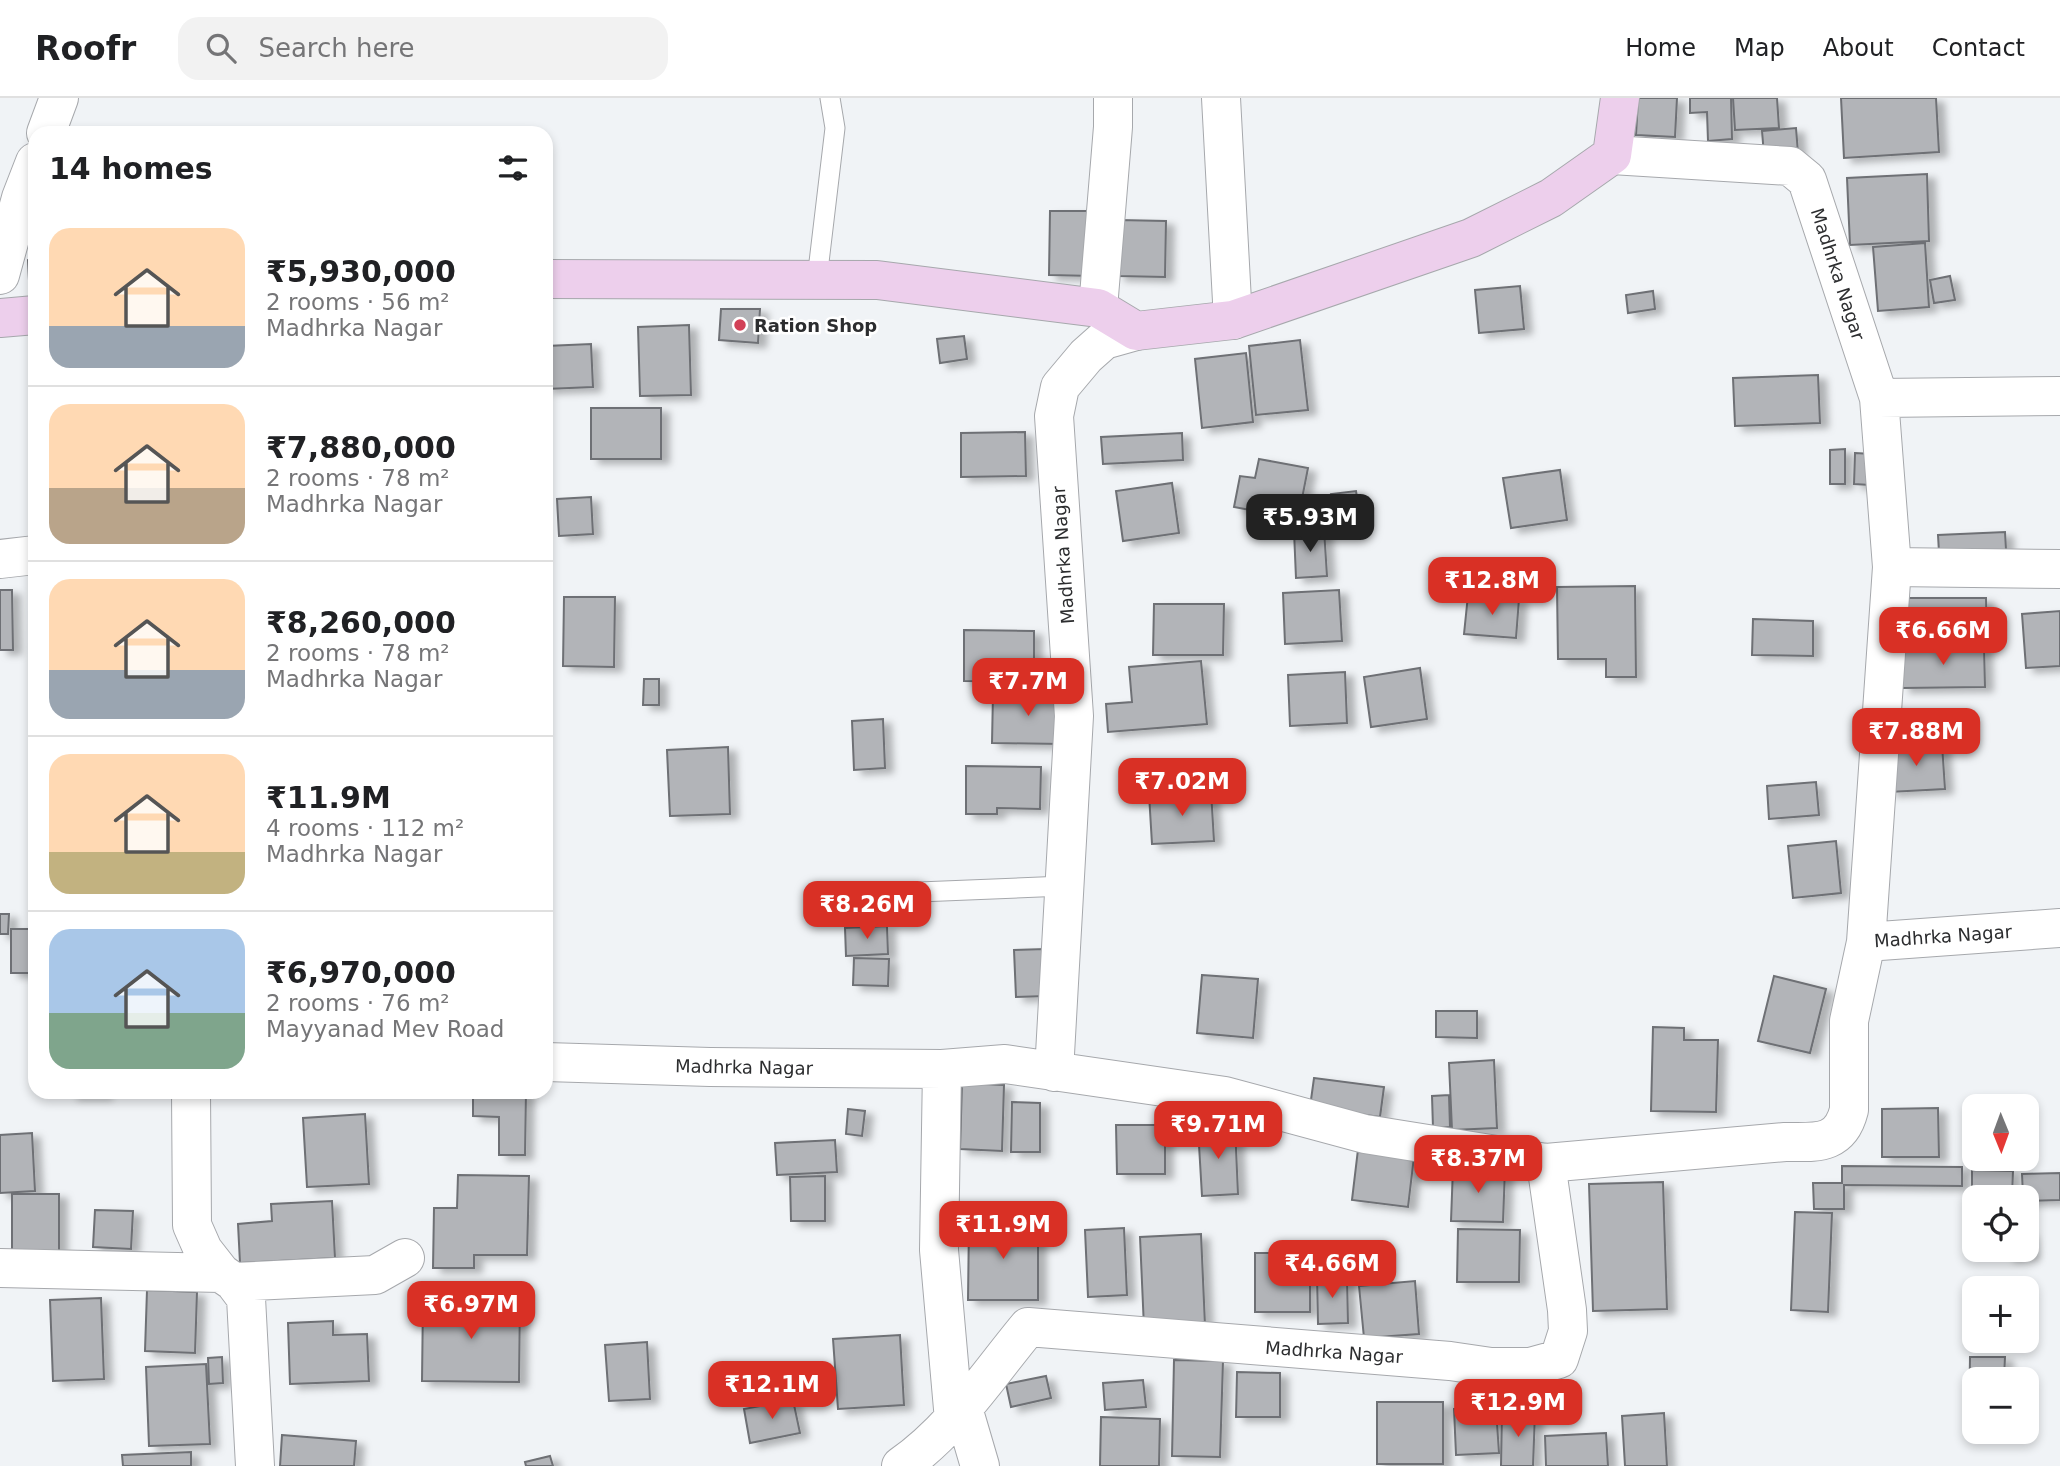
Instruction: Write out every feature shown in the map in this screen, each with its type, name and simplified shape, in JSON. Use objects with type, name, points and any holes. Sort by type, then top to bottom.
[{"type":"street","points":[[49,126],[59,98]]},
{"type":"street","points":[[1098,308],[1113,98]]},
{"type":"street","points":[[1221,98],[1233,320]]},
{"type":"street","points":[[1612,155],[1620,98]]},
{"type":"street","name":"Madhrka Nagar","points":[[553,1062],[942,1069],[1005,1064],[1054,1072],[1225,1096],[1365,1134],[1546,1163],[1785,1142],[1819,1142],[1838,1133],[1846,1122],[1849,1110],[1849,1021],[1866,942],[1892,567],[1879,398],[1807,180],[1790,166],[1612,155],[1551,198],[1471,238],[1233,320],[1136,331],[1104,340],[1086,356],[1060,387],[1054,416],[1074,716],[1054,1072]]},
{"type":"street","points":[[0,275],[8,219],[28,177]]},
{"type":"street","points":[[553,279],[877,280],[1098,308],[1136,331]]},
{"type":"street","points":[[0,318],[28,316]]},
{"type":"street","points":[[1879,398],[2060,396]]},
{"type":"street","points":[[0,559],[28,556]]},
{"type":"street","points":[[1892,567],[2060,569]]},
{"type":"street","name":"Madhrka Nagar","points":[[1866,942],[2060,928]]},
{"type":"street","points":[[942,1069],[939,1250],[959,1414],[980,1466]]},
{"type":"street","points":[[191,1099],[192,1225],[203,1250],[246,1298],[255,1466]]},
{"type":"street","name":"Madhrka Nagar","points":[[901,1466],[959,1414],[1028,1327],[1450,1361],[1491,1367],[1530,1367],[1559,1359],[1568,1331],[1567,1310],[1546,1163]]},
{"type":"street","points":[[0,1268],[227,1278],[375,1275],[405,1258]]},
{"type":"lane","points":[[817,279],[835,128],[830,98]]},
{"type":"lane","points":[[869,894],[1064,886]]},
{"type":"building","points":[[1638,98],[1677,98],[1675,137],[1636,135]]},
{"type":"building","points":[[1690,98],[1731,98],[1732,139],[1708,141],[1707,112],[1690,113]]},
{"type":"building","points":[[1733,98],[1777,98],[1779,128],[1735,130]]},
{"type":"building","points":[[1841,98],[1936,98],[1939,152],[1844,158]]},
{"type":"building","points":[[1796,128],[1798,153],[1764,155],[1762,131]]},
{"type":"building","points":[[1927,174],[1929,241],[1850,245],[1847,178]]},
{"type":"building","points":[[1050,211],[1093,211],[1093,276],[1049,275]]},
{"type":"building","points":[[1119,220],[1166,221],[1165,277],[1117,276]]},
{"type":"building","points":[[1925,243],[1929,307],[1878,311],[1873,247]]},
{"type":"building","points":[[1950,276],[1955,300],[1934,303],[1930,280]]},
{"type":"building","points":[[1520,286],[1524,329],[1479,333],[1475,290]]},
{"type":"building","points":[[1653,291],[1655,309],[1628,313],[1626,295]]},
{"type":"building","name":"Ration Shop","points":[[721,309],[760,309],[758,343],[719,340]]},
{"type":"building","points":[[689,325],[691,395],[640,396],[638,327]]},
{"type":"building","points":[[964,336],[967,359],[940,363],[937,339]]},
{"type":"building","points":[[1300,340],[1308,410],[1256,415],[1249,346]]},
{"type":"building","points":[[591,344],[593,387],[553,389],[553,346]]},
{"type":"building","points":[[1246,353],[1253,422],[1202,428],[1195,359]]},
{"type":"building","points":[[1818,375],[1820,423],[1735,426],[1733,378]]},
{"type":"building","points":[[591,408],[661,408],[661,459],[591,459]]},
{"type":"building","points":[[1025,432],[1026,476],[961,477],[961,433]]},
{"type":"building","points":[[1182,433],[1183,460],[1103,464],[1101,437]]},
{"type":"building","points":[[1845,449],[1845,484],[1830,484],[1830,450]]},
{"type":"building","points":[[1855,453],[1872,454],[1870,485],[1854,484]]},
{"type":"building","points":[[1259,459],[1308,468],[1298,519],[1234,507],[1240,476],[1255,478]]},
{"type":"building","points":[[1560,470],[1567,520],[1511,528],[1503,478]]},
{"type":"building","points":[[1172,483],[1179,533],[1123,541],[1116,491]]},
{"type":"building","points":[[1356,491],[1361,522],[1335,525],[1331,494]]},
{"type":"building","points":[[591,497],[593,534],[559,536],[557,499]]},
{"type":"building","points":[[1324,529],[1327,576],[1296,578],[1294,531]]},
{"type":"building","points":[[2005,532],[2007,567],[1940,570],[1938,535]]},
{"type":"building","points":[[1635,586],[1636,677],[1606,677],[1606,659],[1558,659],[1557,587]]},
{"type":"building","points":[[0,590],[12,590],[13,650],[0,650]]},
{"type":"building","points":[[1339,590],[1342,641],[1285,644],[1283,593]]},
{"type":"building","points":[[1468,595],[1519,599],[1516,638],[1464,634]]},
{"type":"building","points":[[564,597],[615,597],[614,667],[563,666]]},
{"type":"building","points":[[1903,598],[1986,598],[1987,644],[1903,644]]},
{"type":"building","points":[[1154,604],[1224,604],[1223,655],[1153,655]]},
{"type":"building","points":[[2060,611],[2060,666],[2026,668],[2022,614]]},
{"type":"building","points":[[1753,619],[1813,621],[1813,656],[1752,655]]},
{"type":"building","points":[[964,630],[1034,631],[1034,682],[964,681]]},
{"type":"building","points":[[1902,646],[1984,646],[1985,687],[1902,688]]},
{"type":"building","points":[[1201,661],[1207,724],[1108,732],[1106,704],[1132,702],[1129,667]]},
{"type":"building","points":[[1420,668],[1427,719],[1371,727],[1364,677]]},
{"type":"building","points":[[1345,672],[1347,723],[1290,726],[1288,675]]},
{"type":"building","points":[[644,679],[659,679],[659,705],[643,705]]},
{"type":"building","points":[[993,693],[1063,693],[1062,744],[992,743]]},
{"type":"building","points":[[883,719],[885,768],[854,770],[852,721]]},
{"type":"building","points":[[1942,744],[1945,789],[1889,792],[1887,747]]},
{"type":"building","points":[[728,747],[730,814],[670,816],[667,750]]},
{"type":"building","points":[[966,766],[1041,767],[1040,809],[997,808],[997,814],[966,814]]},
{"type":"building","points":[[1816,782],[1819,815],[1769,819],[1767,786]]},
{"type":"building","points":[[1211,791],[1214,841],[1152,844],[1149,794]]},
{"type":"building","points":[[1836,841],[1841,893],[1793,898],[1788,846]]},
{"type":"building","points":[[0,914],[9,914],[8,934],[0,934]]},
{"type":"building","points":[[887,926],[888,954],[846,956],[845,928]]},
{"type":"building","points":[[11,929],[28,929],[28,973],[11,973]]},
{"type":"building","points":[[1045,949],[1046,996],[1016,997],[1014,950]]},
{"type":"building","points":[[854,958],[889,959],[888,986],[853,985]]},
{"type":"building","points":[[1202,975],[1258,979],[1253,1038],[1197,1033]]},
{"type":"building","points":[[1774,976],[1826,989],[1810,1053],[1758,1041]]},
{"type":"building","points":[[1436,1011],[1477,1011],[1477,1038],[1436,1037]]},
{"type":"building","points":[[1653,1027],[1684,1028],[1684,1040],[1718,1040],[1716,1112],[1651,1111]]},
{"type":"building","points":[[1494,1060],[1497,1128],[1452,1130],[1449,1063]]},
{"type":"building","points":[[1314,1078],[1384,1087],[1380,1117],[1310,1107]]},
{"type":"building","points":[[962,1083],[1004,1085],[1002,1151],[960,1149]]},
{"type":"building","points":[[1449,1095],[1450,1127],[1433,1128],[1432,1096]]},
{"type":"building","points":[[473,1099],[526,1099],[525,1155],[499,1155],[499,1117],[473,1116]]},
{"type":"building","points":[[1012,1102],[1040,1103],[1040,1152],[1011,1152]]},
{"type":"building","points":[[1938,1108],[1939,1157],[1882,1157],[1882,1109]]},
{"type":"building","points":[[848,1109],[865,1111],[862,1136],[846,1134]]},
{"type":"building","points":[[365,1114],[369,1184],[307,1187],[303,1118]]},
{"type":"building","points":[[1116,1125],[1165,1125],[1165,1174],[1117,1174]]},
{"type":"building","points":[[1235,1126],[1238,1194],[1202,1196],[1198,1128]]},
{"type":"building","points":[[32,1133],[35,1191],[0,1193],[0,1135]]},
{"type":"building","points":[[835,1140],[837,1172],[777,1175],[775,1143]]},
{"type":"building","points":[[1359,1141],[1415,1148],[1408,1207],[1352,1200]]},
{"type":"building","points":[[1842,1166],[1962,1167],[1962,1186],[1844,1185],[1844,1209],[1814,1209],[1813,1183],[1842,1183]]},
{"type":"building","points":[[1453,1167],[1505,1169],[1503,1222],[1451,1221]]},
{"type":"building","points":[[1972,1171],[2013,1171],[2012,1185],[1972,1185]]},
{"type":"building","points":[[2060,1173],[2060,1200],[2039,1201],[2039,1185],[2022,1185],[2022,1174]]},
{"type":"building","points":[[458,1175],[529,1176],[527,1255],[474,1255],[474,1268],[433,1268],[434,1208],[457,1208]]},
{"type":"building","points":[[825,1176],[825,1221],[791,1221],[790,1177]]},
{"type":"building","points":[[1663,1182],[1667,1309],[1593,1311],[1589,1184]]},
{"type":"building","points":[[12,1194],[59,1194],[59,1253],[12,1253]]},
{"type":"building","points":[[332,1201],[335,1258],[240,1263],[238,1224],[272,1221],[271,1204]]},
{"type":"building","points":[[95,1210],[133,1211],[131,1249],[93,1247]]},
{"type":"building","points":[[1795,1212],[1832,1213],[1828,1312],[1791,1310]]},
{"type":"building","points":[[969,1222],[1038,1222],[1038,1300],[968,1300]]},
{"type":"building","points":[[1124,1228],[1127,1295],[1088,1297],[1085,1230]]},
{"type":"building","points":[[1458,1229],[1520,1230],[1519,1282],[1457,1282]]},
{"type":"building","points":[[1201,1234],[1205,1325],[1144,1328],[1140,1237]]},
{"type":"building","points":[[1255,1253],[1310,1253],[1310,1312],[1255,1312]]},
{"type":"building","points":[[1317,1277],[1347,1277],[1348,1323],[1318,1324]]},
{"type":"building","points":[[1415,1281],[1419,1334],[1364,1338],[1359,1286]]},
{"type":"building","points":[[147,1290],[197,1292],[195,1353],[145,1351]]},
{"type":"building","points":[[101,1298],[104,1379],[53,1381],[50,1300]]},
{"type":"building","points":[[423,1299],[520,1300],[519,1382],[422,1381]]},
{"type":"building","points":[[333,1321],[333,1335],[367,1334],[369,1381],[290,1384],[288,1323]]},
{"type":"building","points":[[900,1335],[904,1405],[838,1409],[833,1339]]},
{"type":"building","points":[[647,1342],[650,1399],[609,1401],[605,1345]]},
{"type":"building","points":[[222,1357],[223,1383],[209,1384],[208,1358]]},
{"type":"building","points":[[1970,1357],[2005,1357],[2005,1367],[1970,1367]]},
{"type":"building","points":[[1174,1360],[1223,1361],[1220,1457],[1172,1456]]},
{"type":"building","points":[[206,1364],[210,1444],[149,1446],[146,1367]]},
{"type":"building","points":[[1237,1372],[1280,1373],[1280,1417],[1236,1417]]},
{"type":"building","points":[[1046,1376],[1051,1398],[1011,1407],[1006,1384]]},
{"type":"building","points":[[1143,1380],[1146,1407],[1105,1410],[1103,1383]]},
{"type":"building","points":[[793,1400],[800,1433],[750,1443],[744,1409]]},
{"type":"building","points":[[1377,1402],[1443,1402],[1443,1464],[1377,1464]]},
{"type":"building","points":[[1496,1408],[1499,1453],[1456,1455],[1454,1409]]},
{"type":"building","points":[[1502,1411],[1535,1413],[1533,1466],[1501,1466]]},
{"type":"building","points":[[1664,1413],[1667,1466],[1625,1466],[1622,1416]]},
{"type":"building","points":[[1101,1417],[1160,1419],[1159,1466],[1100,1466]]},
{"type":"building","points":[[1606,1433],[1608,1466],[1546,1466],[1545,1436]]},
{"type":"building","points":[[282,1435],[356,1441],[354,1466],[280,1466]]},
{"type":"building","points":[[191,1452],[191,1466],[123,1466],[122,1455]]},
{"type":"building","points":[[550,1456],[553,1466],[526,1466],[525,1462]]},
{"type":"place","name":"Ration Shop","points":[[740,325]]}]
